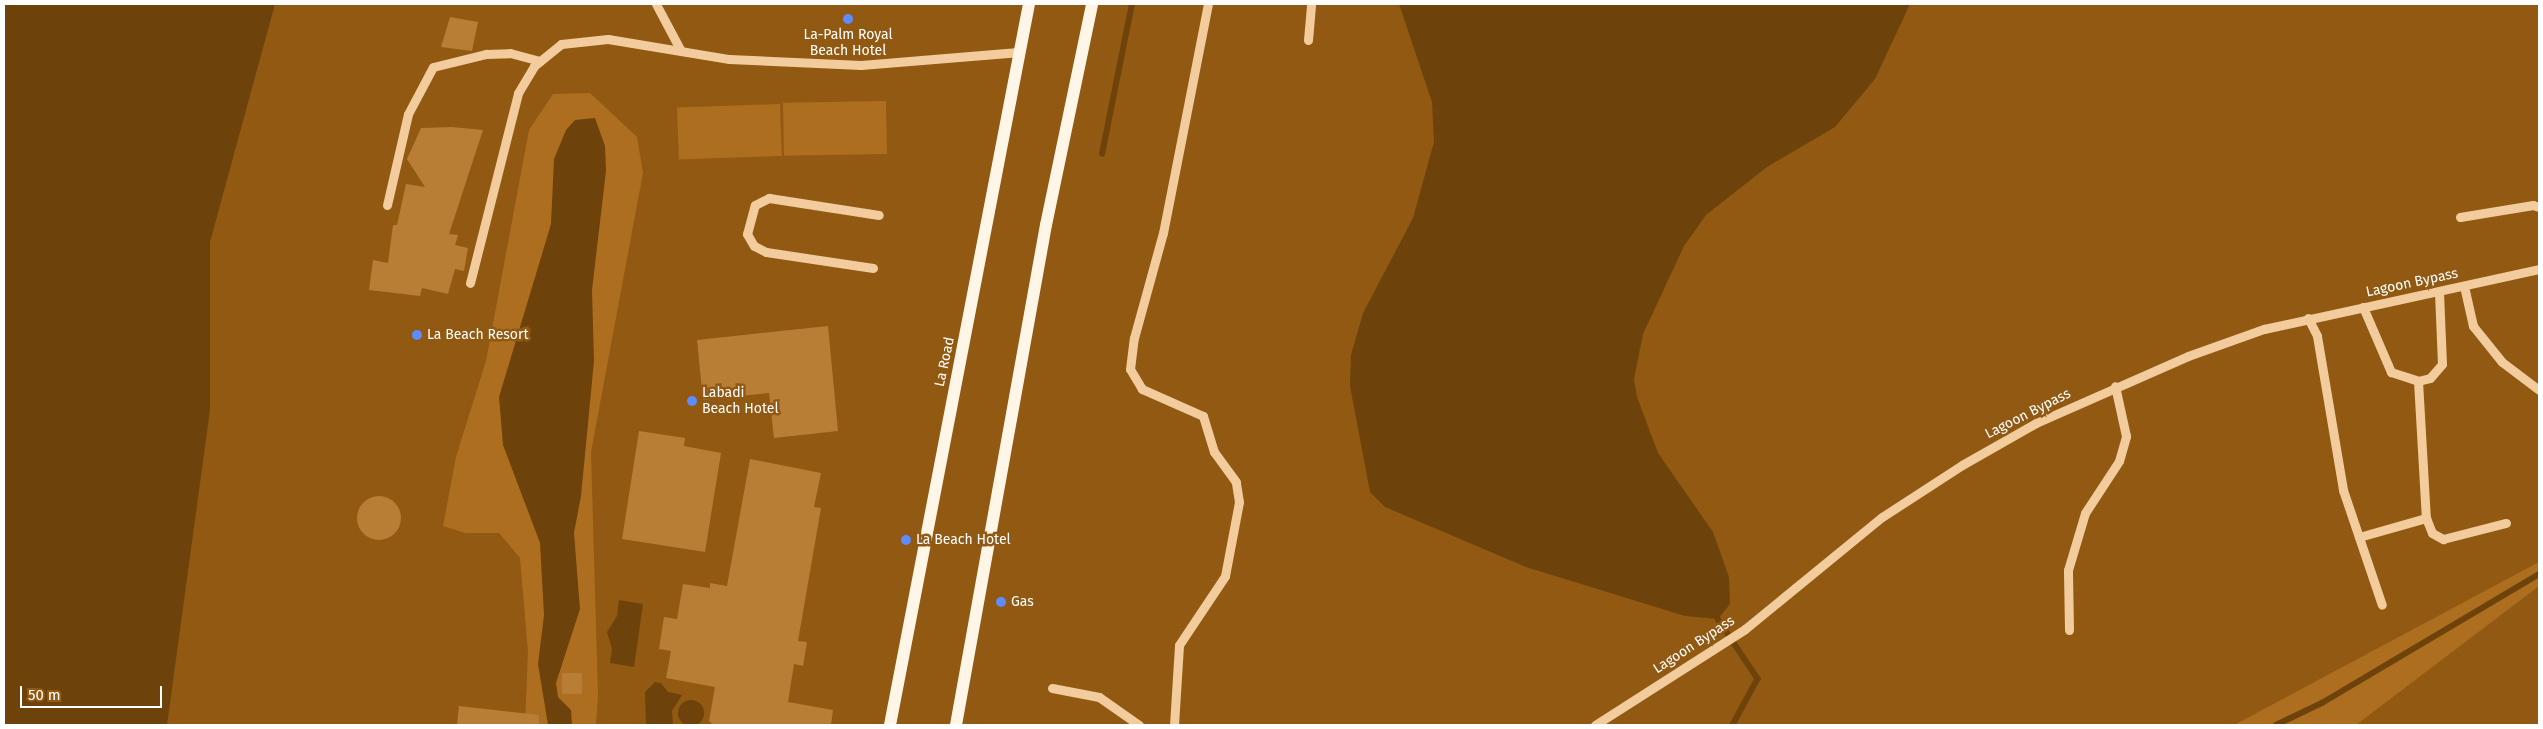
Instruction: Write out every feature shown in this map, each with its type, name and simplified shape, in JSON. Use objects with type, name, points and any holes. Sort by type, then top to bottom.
[{"type":"main road","name":"La Road","points":[[890,725],[1028,4]]},
{"type":"main road","points":[[956,725],[1046,225],[1092,4]]},
{"type":"street","points":[[656,4],[681,51]]},
{"type":"street","points":[[1174,725],[1180,645],[1225,576],[1239,502],[1236,482],[1214,452],[1203,416],[1142,389],[1130,369],[1134,338],[1163,232],[1208,4]]},
{"type":"street","points":[[1308,40],[1311,4]]},
{"type":"street","points":[[470,283],[518,93],[540,61],[560,44],[574,40],[608,39],[729,59],[861,65],[1020,52]]},
{"type":"street","points":[[387,205],[408,114],[433,67],[486,54],[510,53],[540,61]]},
{"type":"street","points":[[873,268],[766,252],[754,246],[747,234],[755,205],[769,198],[879,215]]},
{"type":"street","points":[[2460,217],[2533,205],[2539,207]]},
{"type":"street","name":"Lagoon Bypass","points":[[1595,725],[1745,629],[1882,517],[1962,465],[2115,386],[2188,356],[2308,318],[2439,293],[2539,269]]},
{"type":"street","points":[[2464,286],[2473,326],[2502,362],[2539,390]]},
{"type":"street","points":[[2363,307],[2391,372],[2418,381],[2430,378],[2442,364],[2439,293]]},
{"type":"street","points":[[2308,318],[2317,336],[2343,490],[2382,605]]},
{"type":"street","points":[[2418,381],[2426,518],[2432,533],[2443,539],[2506,523]]},
{"type":"street","points":[[2069,630],[2068,570],[2085,513],[2119,461],[2126,436],[2115,386]]},
{"type":"street","points":[[2359,537],[2426,518]]},
{"type":"street","points":[[1052,688],[1099,697],[1138,725]]},
{"type":"shaded area","points":[[4,4],[275,4],[210,242],[210,410],[167,725],[4,725]]},
{"type":"shaded area","points":[[1399,4],[1910,4],[1875,79],[1835,127],[1767,167],[1706,215],[1684,246],[1643,334],[1634,379],[1637,397],[1658,453],[1713,532],[1729,577],[1730,604],[1718,619],[1685,616],[1526,567],[1385,507],[1370,492],[1350,386],[1351,355],[1363,313],[1413,218],[1434,142],[1432,102]]},
{"type":"shaded area","points":[[590,93],[637,137],[643,173],[591,452],[598,695],[596,725],[525,725],[528,652],[520,558],[499,533],[465,533],[443,526],[456,457],[486,361],[529,130],[553,94]]},
{"type":"shaded area","points":[[886,101],[887,154],[784,156],[783,103]]},
{"type":"shaded area","points":[[780,104],[782,156],[679,160],[677,108]]},
{"type":"shaded area","points":[[595,118],[605,146],[606,171],[592,290],[594,361],[581,496],[574,533],[580,609],[556,683],[558,697],[571,710],[572,725],[548,725],[538,664],[544,615],[540,543],[503,445],[499,397],[551,224],[554,159],[566,130],[575,120]]},
{"type":"shaded area","points":[[2539,562],[2539,586],[2356,725],[2234,725]]},
{"type":"shaded area","points":[[619,600],[643,604],[634,667],[610,663],[612,649],[607,632],[617,616]]},
{"type":"shaded area","points":[[655,682],[661,683],[668,692],[682,695],[672,711],[673,725],[646,725],[645,692]]},
{"type":"shaded area","points":[[691,700],[700,704],[704,713],[700,722],[691,726],[682,722],[678,713],[682,704]]},
{"type":"building","points":[[450,17],[478,22],[472,51],[441,47]]},
{"type":"building","points":[[452,127],[483,130],[449,234],[458,235],[455,245],[468,248],[464,271],[455,269],[448,294],[422,288],[420,296],[369,290],[373,260],[388,263],[393,225],[397,225],[406,184],[425,187],[407,159],[421,128]]},
{"type":"building","points":[[828,326],[838,431],[774,438],[769,393],[703,400],[697,340]]},
{"type":"building","points":[[639,431],[685,438],[684,446],[721,453],[705,552],[622,539]]},
{"type":"building","points":[[750,459],[821,473],[814,507],[821,508],[798,641],[807,642],[803,666],[794,664],[788,702],[833,710],[831,725],[713,725],[709,721],[715,687],[666,678],[671,651],[659,649],[664,617],[677,619],[683,584],[710,588],[710,583],[727,586]]},
{"type":"building","points":[[383,496],[395,502],[400,509],[400,527],[395,534],[388,539],[375,540],[367,537],[360,530],[357,514],[360,506],[367,499]]},
{"type":"building","points":[[562,673],[582,673],[582,694],[562,694]]},
{"type":"building","points":[[459,706],[539,715],[539,725],[457,725]]},
{"type":"waterway","points":[[1102,154],[1132,4]]},
{"type":"waterway","points":[[2276,725],[2322,703],[2539,574]]},
{"type":"waterway","points":[[1718,619],[1758,679],[1733,725]]},
{"type":"place","name":"La-Palm Royal Beach Hotel","points":[[848,19]]},
{"type":"place","name":"La Beach Resort","points":[[417,335]]},
{"type":"place","name":"Labadi Beach Hotel","points":[[692,401]]},
{"type":"place","name":"La Beach Hotel","points":[[906,540]]},
{"type":"place","name":"Gas","points":[[1001,602]]}]
